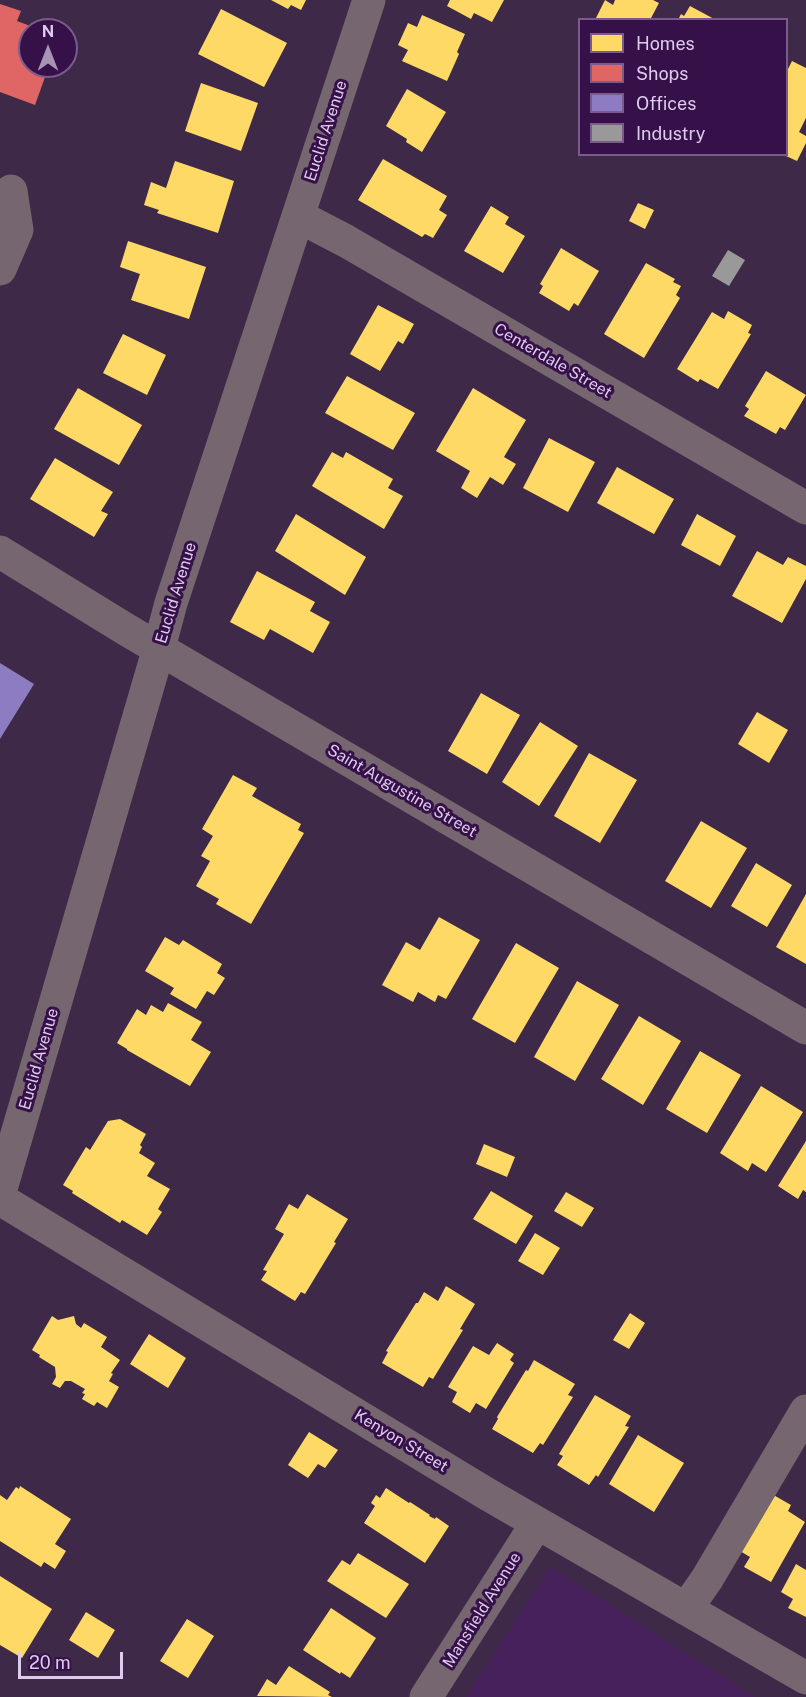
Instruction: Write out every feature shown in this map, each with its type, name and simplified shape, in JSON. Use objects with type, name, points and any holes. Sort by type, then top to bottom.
[{"type":"street","name":"Euclid Avenue","points":[[0,1192],[171,603],[369,0]]},
{"type":"street","points":[[0,269],[17,230],[11,191]]},
{"type":"street","name":"Centerdale Street","points":[[298,216],[346,241],[806,508]]},
{"type":"street","name":"Saint Augustine Street","points":[[0,552],[159,648],[806,1028]]},
{"type":"street","name":"Kenyon Street","points":[[0,1199],[537,1523],[806,1678]]},
{"type":"street","points":[[686,1609],[706,1580],[806,1411]]},
{"type":"street","name":"Mansfield Avenue","points":[[426,1697],[537,1523]]},
{"type":"shaded area","points":[[550,1567],[755,1697],[466,1697]]},
{"type":"building: Homes","points":[[271,0],[306,0],[301,10],[291,5],[288,9]]},
{"type":"building: Homes","points":[[450,0],[504,0],[492,22],[474,13],[471,19],[447,6]]},
{"type":"building: Homes","points":[[605,0],[613,5],[615,0],[653,0],[659,3],[651,18],[596,18]]},
{"type":"building: Homes","points":[[690,6],[712,18],[679,18],[681,14],[684,16]]},
{"type":"building: Homes","points":[[221,9],[287,43],[264,87],[198,54]]},
{"type":"building: Homes","points":[[422,15],[465,34],[447,81],[402,61],[408,50],[398,45],[408,23],[417,27]]},
{"type":"building: Homes","points":[[792,61],[806,68],[806,118],[799,132],[806,136],[806,143],[797,161],[786,156],[788,156],[788,69]]},
{"type":"building: Homes","points":[[201,83],[258,103],[241,151],[185,131]]},
{"type":"building: Homes","points":[[407,89],[446,112],[422,152],[386,126]]},
{"type":"building: Homes","points":[[383,159],[447,196],[439,210],[447,215],[433,238],[425,234],[422,237],[358,200]]},
{"type":"building: Homes","points":[[175,161],[234,181],[218,233],[157,213],[159,210],[144,205],[151,182],[166,188]]},
{"type":"building: Homes","points":[[638,203],[654,210],[645,229],[629,221]]},
{"type":"building: Homes","points":[[491,206],[509,217],[505,224],[525,236],[503,273],[464,251]]},
{"type":"building: Homes","points":[[128,241],[206,267],[189,319],[131,300],[140,274],[120,267]]},
{"type":"building: Homes","points":[[561,248],[599,271],[578,306],[574,303],[569,311],[539,293],[543,286],[540,284]]},
{"type":"building: Homes","points":[[646,263],[675,279],[673,282],[681,286],[676,295],[680,298],[644,358],[604,334]]},
{"type":"building: Homes","points":[[378,305],[414,324],[403,344],[398,341],[380,371],[350,354]]},
{"type":"building: Homes","points":[[728,311],[752,325],[748,333],[751,334],[718,389],[700,379],[698,382],[677,369],[712,312],[724,319]]},
{"type":"building: Homes","points":[[123,334],[166,355],[147,395],[103,373]]},
{"type":"building: Homes","points":[[766,371],[806,395],[785,430],[780,427],[776,434],[744,416],[749,409],[745,406]]},
{"type":"building: Homes","points":[[347,376],[415,413],[393,450],[325,413]]},
{"type":"building: Homes","points":[[78,388],[142,425],[119,465],[54,429]]},
{"type":"building: Homes","points":[[473,388],[526,420],[504,457],[516,464],[503,485],[490,477],[477,498],[461,488],[470,471],[436,451]]},
{"type":"building: Homes","points":[[549,438],[595,462],[568,512],[523,488]]},
{"type":"building: Homes","points":[[332,452],[343,458],[346,452],[393,479],[388,488],[403,496],[384,529],[312,486]]},
{"type":"building: Homes","points":[[55,458],[113,492],[101,511],[108,514],[94,537],[30,499]]},
{"type":"building: Homes","points":[[617,467],[674,499],[654,534],[597,503]]},
{"type":"building: Homes","points":[[296,514],[366,557],[345,595],[275,551]]},
{"type":"building: Homes","points":[[697,514],[736,536],[720,566],[681,545]]},
{"type":"building: Homes","points":[[757,551],[783,565],[788,557],[806,566],[806,579],[782,623],[732,596]]},
{"type":"building: Homes","points":[[257,571],[315,602],[310,611],[330,622],[313,653],[270,629],[264,640],[230,622]]},
{"type":"building: Homes","points":[[481,693],[520,715],[487,774],[448,751]]},
{"type":"building: Homes","points":[[757,712],[788,730],[769,763],[738,744]]},
{"type":"building: Homes","points":[[540,722],[578,746],[539,806],[502,782]]},
{"type":"building: Homes","points":[[589,753],[637,780],[600,843],[554,816]]},
{"type":"building: Homes","points":[[233,775],[257,788],[252,796],[301,824],[298,830],[304,833],[251,924],[216,904],[219,899],[196,886],[210,861],[201,856],[213,836],[202,829]]},
{"type":"building: Homes","points":[[701,821],[747,848],[711,908],[665,881]]},
{"type":"building: Homes","points":[[756,863],[792,885],[767,927],[731,906]]},
{"type":"building: Homes","points":[[806,894],[806,964],[776,947]]},
{"type":"building: Homes","points":[[439,917],[480,940],[446,999],[438,995],[435,1002],[418,992],[413,1002],[382,985],[406,942],[420,950]]},
{"type":"building: Homes","points":[[165,937],[179,945],[183,940],[222,964],[217,973],[225,978],[214,995],[207,991],[196,1009],[170,994],[174,988],[145,971]]},
{"type":"building: Homes","points":[[516,943],[559,968],[515,1043],[472,1019]]},
{"type":"building: Homes","points":[[577,981],[619,1005],[575,1081],[534,1057]]},
{"type":"building: Homes","points":[[168,1003],[202,1022],[191,1040],[211,1052],[190,1086],[117,1043],[137,1009],[146,1015],[151,1005],[163,1012]]},
{"type":"building: Homes","points":[[639,1016],[681,1041],[643,1105],[601,1079]]},
{"type":"building: Homes","points":[[700,1051],[741,1075],[707,1133],[666,1109]]},
{"type":"building: Homes","points":[[761,1086],[803,1112],[766,1172],[752,1163],[748,1171],[720,1153]]},
{"type":"building: Homes","points":[[120,1119],[146,1134],[140,1145],[142,1147],[139,1153],[155,1163],[147,1176],[170,1189],[158,1209],[162,1212],[147,1235],[122,1220],[120,1223],[63,1185],[86,1147],[90,1150],[108,1121]]},
{"type":"building: Homes","points":[[806,1141],[806,1192],[803,1190],[798,1199],[778,1186]]},
{"type":"building: Homes","points":[[484,1144],[515,1157],[507,1177],[476,1164]]},
{"type":"building: Homes","points":[[491,1191],[533,1216],[516,1244],[473,1219]]},
{"type":"building: Homes","points":[[566,1192],[594,1208],[582,1227],[554,1211]]},
{"type":"building: Homes","points":[[307,1194],[348,1219],[305,1294],[301,1292],[295,1301],[261,1280],[267,1271],[263,1270],[284,1234],[275,1229],[289,1204],[298,1209]]},
{"type":"building: Homes","points":[[535,1233],[560,1248],[543,1275],[518,1261]]},
{"type":"building: Homes","points":[[446,1286],[475,1304],[460,1329],[463,1330],[433,1379],[429,1377],[423,1387],[382,1363],[388,1352],[386,1351],[424,1292],[438,1301]]},
{"type":"building: Homes","points":[[630,1313],[645,1323],[629,1349],[613,1340]]},
{"type":"building: Homes","points":[[52,1316],[58,1320],[74,1316],[76,1324],[81,1328],[84,1323],[107,1337],[101,1347],[120,1360],[111,1373],[113,1374],[109,1381],[119,1387],[107,1408],[97,1402],[94,1406],[82,1399],[85,1389],[71,1381],[65,1381],[60,1388],[52,1384],[56,1377],[55,1367],[32,1350]]},
{"type":"building: Homes","points":[[149,1334],[186,1358],[168,1388],[130,1364]]},
{"type":"building: Homes","points":[[497,1343],[514,1354],[510,1360],[514,1363],[486,1409],[476,1403],[470,1413],[452,1402],[457,1392],[448,1387],[473,1346],[489,1355]]},
{"type":"building: Homes","points":[[534,1360],[575,1384],[568,1395],[573,1397],[543,1445],[540,1443],[533,1453],[492,1429],[497,1417]]},
{"type":"building: Homes","points":[[595,1395],[631,1416],[625,1426],[629,1427],[598,1477],[596,1475],[589,1485],[557,1465],[563,1456],[559,1454]]},
{"type":"building: Homes","points":[[309,1432],[338,1450],[325,1468],[318,1464],[308,1478],[288,1465]]},
{"type":"building: Homes","points":[[638,1435],[684,1463],[654,1512],[609,1484]]},
{"type":"building: Homes","points":[[20,1486],[71,1519],[55,1544],[66,1551],[55,1569],[44,1562],[41,1567],[0,1541],[0,1495],[7,1500],[16,1487],[19,1489]]},
{"type":"building: Homes","points":[[386,1488],[449,1526],[425,1563],[364,1523],[375,1506],[371,1503],[376,1495],[380,1498]]},
{"type":"building: Homes","points":[[770,1493],[791,1505],[788,1511],[805,1522],[771,1582],[744,1567],[750,1557],[735,1548]]},
{"type":"building: Homes","points":[[358,1553],[409,1584],[386,1618],[327,1581],[342,1560],[350,1565]]},
{"type":"building: Homes","points":[[796,1564],[806,1570],[806,1617],[788,1608],[793,1599],[781,1592]]},
{"type":"building: Homes","points":[[0,1576],[52,1609],[22,1658],[0,1645]]},
{"type":"building: Homes","points":[[331,1608],[376,1638],[350,1678],[303,1650]]},
{"type":"building: Homes","points":[[86,1612],[115,1630],[98,1658],[69,1640]]},
{"type":"building: Homes","points":[[187,1619],[214,1636],[188,1678],[160,1661]]},
{"type":"building: Homes","points":[[289,1666],[330,1692],[328,1695],[332,1697],[257,1696],[267,1679],[276,1685]]},
{"type":"building: Shops","points":[[0,4],[21,11],[17,21],[18,78],[45,78],[35,105],[0,92]]},
{"type":"building: Offices","points":[[0,663],[34,684],[0,739]]},
{"type":"building: Industry","points":[[728,250],[745,260],[729,286],[712,276]]}]
